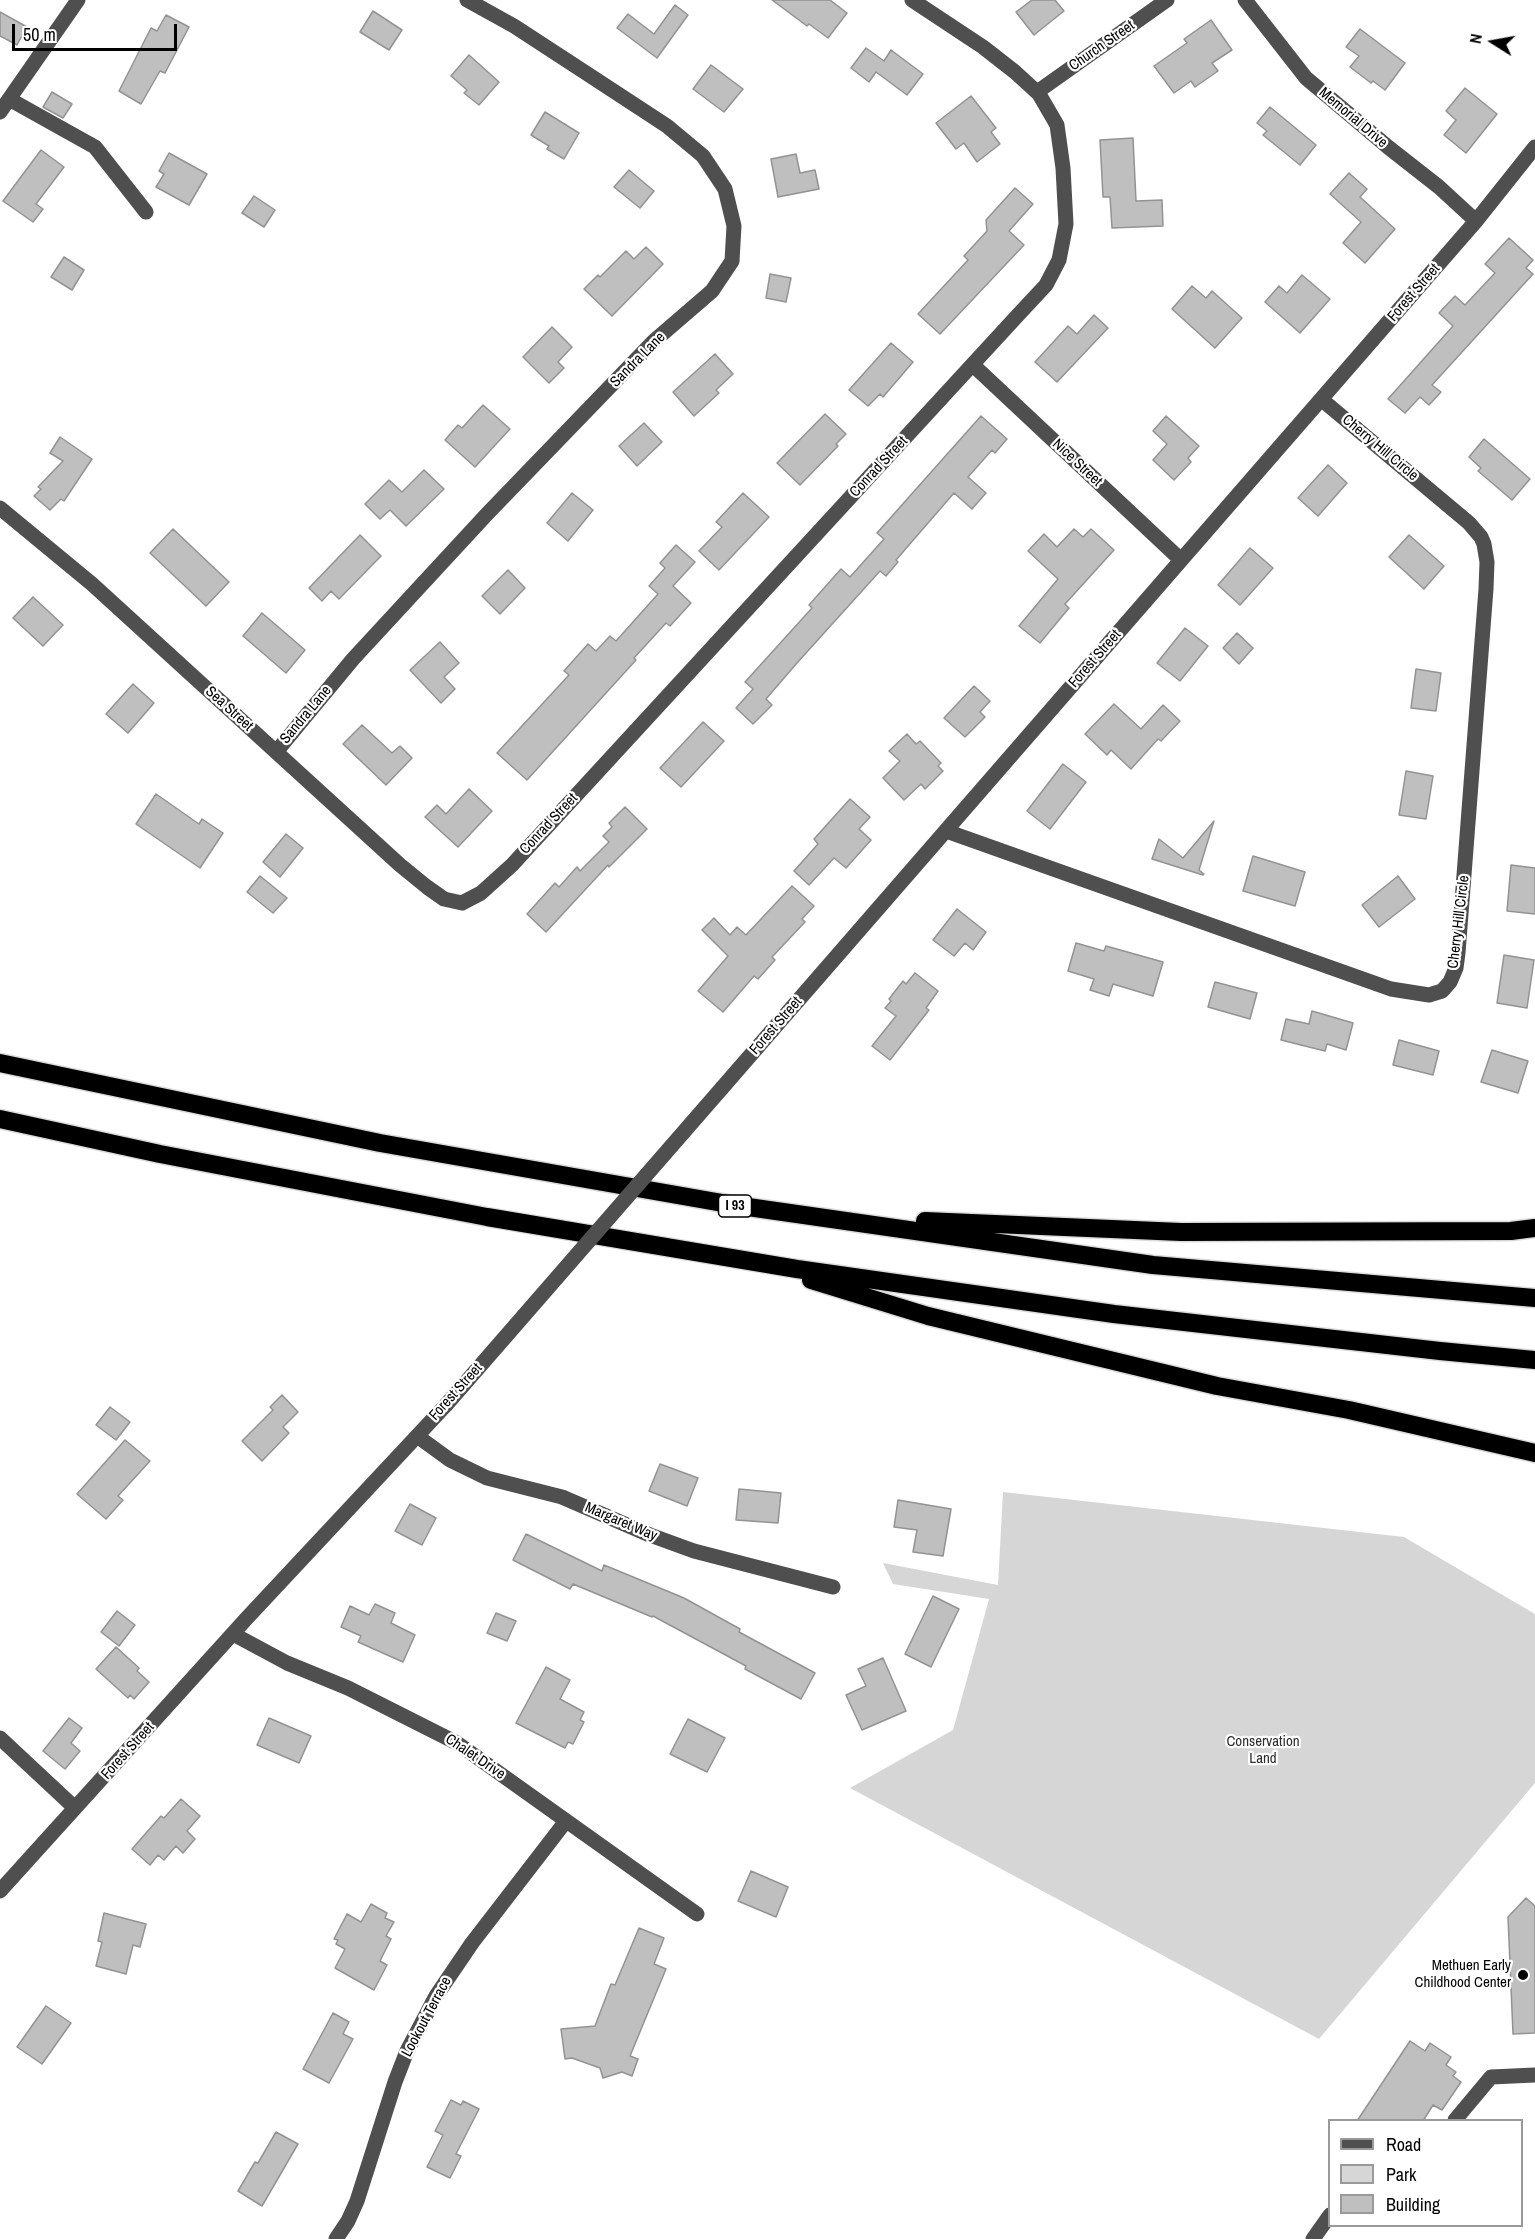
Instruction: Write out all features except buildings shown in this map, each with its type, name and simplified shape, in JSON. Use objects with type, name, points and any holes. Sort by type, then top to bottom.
[{"type":"highway","name":"I 93","points":[[0,1063],[200,1107],[380,1143],[734,1206],[1153,1265],[1535,1298]]},
{"type":"highway","points":[[0,1119],[160,1154],[486,1217],[746,1260],[1114,1314],[1535,1360]]},
{"type":"highway","points":[[814,1216],[1181,1232],[1511,1231],[1535,1228]]},
{"type":"highway","points":[[746,1260],[928,1316],[1217,1386],[1349,1410],[1535,1453]]},
{"type":"street","points":[[0,112],[78,0]]},
{"type":"street","name":"Sandra Lane","points":[[276,752],[353,659],[487,514],[654,341],[712,291],[732,261],[734,226],[725,189],[703,156],[667,126],[583,70],[514,26],[467,0]]},
{"type":"street","name":"Conrad Street","points":[[462,903],[481,893],[512,865],[1046,285],[1059,260],[1066,224],[1063,168],[1057,124],[1036,92],[1015,72],[983,47],[912,0]]},
{"type":"street","name":"Church Street","points":[[1036,92],[1167,0]]},
{"type":"street","name":"Memorial Drive","points":[[1245,0],[1306,78],[1439,187],[1476,221]]},
{"type":"street","points":[[9,99],[95,147],[146,212]]},
{"type":"street","name":"Forest Street","points":[[0,1891],[233,1634],[446,1405],[1476,221],[1535,147]]},
{"type":"street","name":"Nice Street","points":[[973,365],[1181,560]]},
{"type":"street","name":"Cherry Hill Circle","points":[[946,831],[1391,989],[1429,995],[1442,991],[1450,982],[1456,968],[1458,953],[1486,589],[1487,562],[1484,544],[1469,523],[1321,399]]},
{"type":"street","name":"Sea Street","points":[[0,508],[92,584],[400,865],[444,899],[462,903]]},
{"type":"street","name":"Margaret Way","points":[[417,1436],[468,1471],[562,1497],[650,1535],[694,1551],[834,1587]]},
{"type":"street","name":"Chalet Drive","points":[[233,1634],[287,1663],[348,1688],[457,1743],[697,1914]]},
{"type":"street","points":[[0,1738],[75,1808]]},
{"type":"street","name":"Lookout Terrace","points":[[336,2239],[357,2202],[391,2092],[407,2051],[436,1996],[472,1943],[566,1821]]},
{"type":"street","points":[[1457,2119],[1491,2077],[1535,2074]]},
{"type":"street","points":[[1313,2239],[1328,2216]]},
{"type":"green space","name":"Conservation Land","points":[[1003,1492],[1404,1537],[1535,1614],[1535,1783],[1319,2039],[850,1788],[953,1730],[989,1599],[893,1584],[883,1563],[998,1585]]},
{"type":"place","name":"Methuen Early Childhood Center","points":[[1523,1975]]}]
